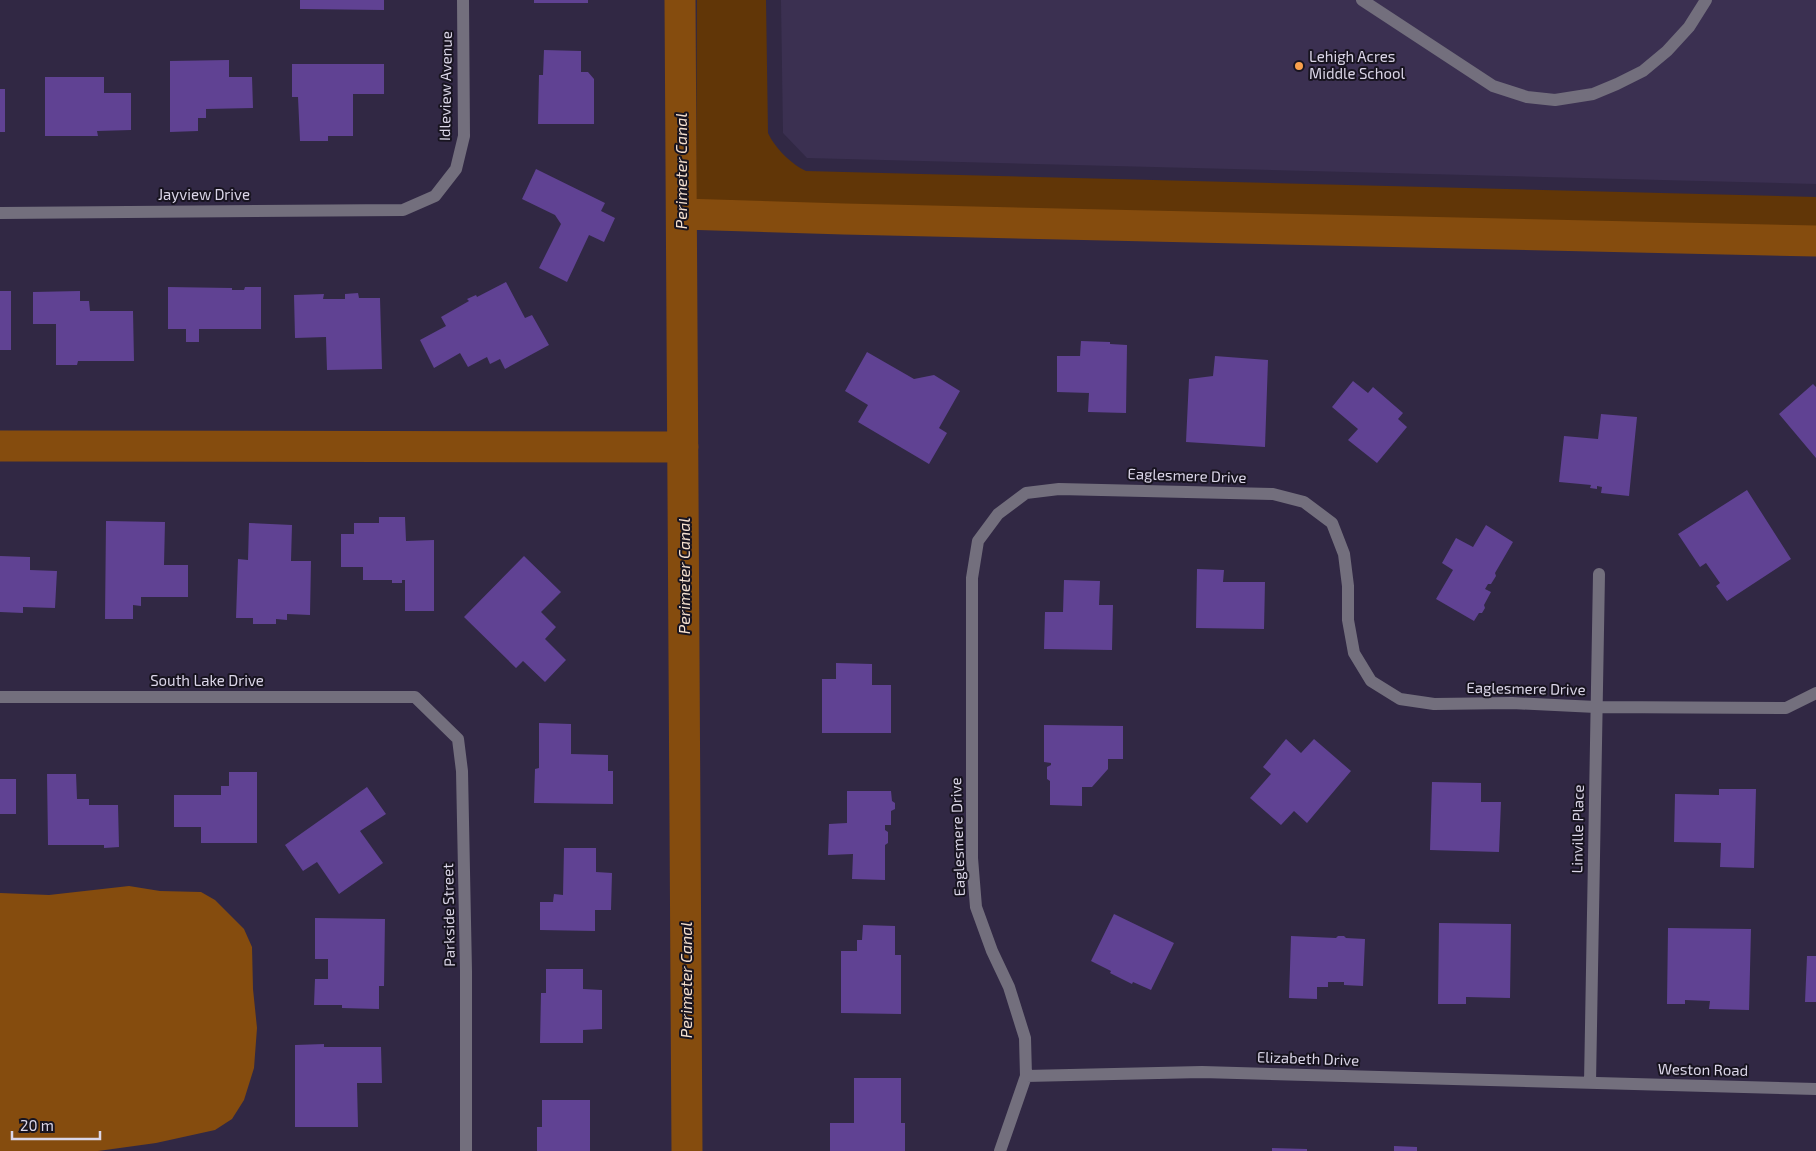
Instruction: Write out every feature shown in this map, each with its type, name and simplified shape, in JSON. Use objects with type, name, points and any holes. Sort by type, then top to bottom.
[{"type":"street","name":"Idleview Avenue","points":[[408,207],[435,196],[456,169],[464,136],[463,0]]},
{"type":"street","points":[[1362,0],[1493,86],[1527,97],[1555,100],[1592,94],[1643,71],[1667,51],[1689,26],[1706,0]]},
{"type":"street","name":"Jayview Drive","points":[[0,213],[404,210],[408,207]]},
{"type":"street","name":"Eaglesmere Drive","points":[[1026,1076],[1025,1038],[1009,987],[992,951],[976,906],[972,858],[972,578],[978,541],[998,514],[1026,493],[1059,489],[1272,494],[1304,502],[1332,523],[1344,554],[1348,586],[1348,620],[1354,653],[1371,681],[1400,699],[1434,704],[1786,708],[1816,693]]},
{"type":"street","name":"Linville Place","points":[[1590,1083],[1599,574]]},
{"type":"street","name":"South Lake Drive","points":[[0,697],[415,697]]},
{"type":"street","name":"Parkside Street","points":[[415,697],[458,739],[462,771],[466,971],[466,1151]]},
{"type":"street","name":"Elizabeth Drive","points":[[1026,1076],[1202,1072],[1590,1083]]},
{"type":"street","points":[[1000,1151],[1026,1076]]},
{"type":"street","name":"Weston Road","points":[[1590,1083],[1816,1089]]},
{"type":"shaded area","points":[[697,0],[766,0],[768,133],[784,155],[806,171],[1816,197],[1816,246],[696,218]]},
{"type":"shaded area","name":"Lehigh Acres Middle School","points":[[781,0],[1816,0],[1816,184],[807,158],[783,133]]},
{"type":"shaded area","points":[[129,886],[160,891],[201,892],[215,900],[244,929],[252,947],[253,989],[257,1028],[254,1068],[244,1100],[232,1119],[215,1130],[156,1143],[98,1151],[0,1151],[0,893],[49,895]]},
{"type":"building","points":[[300,0],[384,0],[384,10],[300,9]]},
{"type":"building","points":[[534,0],[588,0],[588,3],[534,3]]},
{"type":"building","points":[[544,50],[581,51],[581,72],[588,72],[594,79],[594,124],[538,124],[539,75],[543,75]]},
{"type":"building","points":[[229,60],[229,77],[252,77],[253,108],[206,109],[206,118],[198,118],[198,131],[170,132],[170,61]]},
{"type":"building","points":[[292,64],[384,64],[384,94],[353,94],[353,136],[328,136],[328,141],[300,141],[298,97],[292,97]]},
{"type":"building","points":[[45,77],[104,77],[104,93],[131,93],[131,130],[97,131],[98,136],[45,136]]},
{"type":"building","points":[[0,89],[5,89],[5,132],[0,132]]},
{"type":"building","points":[[536,169],[605,203],[601,211],[615,218],[604,242],[589,235],[567,282],[539,268],[561,224],[555,215],[522,199]]},
{"type":"building","points":[[506,282],[525,318],[532,315],[549,345],[505,369],[500,359],[490,364],[487,357],[468,367],[460,353],[434,368],[420,340],[446,326],[441,317],[469,301],[467,299],[476,295],[477,297]]},
{"type":"building","points":[[168,287],[232,288],[232,290],[244,290],[245,287],[261,287],[261,329],[199,329],[199,342],[186,342],[186,329],[168,329]]},
{"type":"building","points":[[0,291],[11,291],[11,350],[0,350]]},
{"type":"building","points":[[80,291],[80,301],[89,301],[90,311],[133,311],[134,361],[78,361],[77,365],[56,365],[56,324],[33,324],[33,292]]},
{"type":"building","points":[[358,293],[359,298],[380,298],[382,369],[327,370],[326,337],[295,338],[294,295],[324,294],[323,299],[345,299],[345,294]]},
{"type":"building","points":[[1081,341],[1110,342],[1110,344],[1127,345],[1126,413],[1088,412],[1089,393],[1057,392],[1057,356],[1080,356]]},
{"type":"building","points":[[867,352],[914,379],[934,375],[960,391],[939,428],[947,433],[929,464],[858,422],[868,405],[845,391]]},
{"type":"building","points":[[1215,356],[1268,360],[1265,447],[1186,442],[1189,379],[1213,376]]},
{"type":"building","points":[[1353,381],[1368,393],[1373,387],[1403,413],[1398,419],[1407,427],[1377,463],[1348,440],[1358,429],[1332,407]]},
{"type":"building","points":[[1813,384],[1816,387],[1816,458],[1779,414]]},
{"type":"building","points":[[1601,414],[1637,417],[1629,496],[1601,493],[1602,487],[1597,486],[1597,489],[1590,488],[1591,485],[1559,482],[1564,436],[1598,439]]},
{"type":"building","points":[[1747,490],[1791,559],[1727,601],[1716,586],[1720,583],[1706,563],[1700,567],[1678,534]]},
{"type":"building","points":[[379,517],[405,517],[406,541],[434,540],[434,611],[405,611],[405,580],[402,580],[402,583],[392,583],[392,580],[363,580],[363,567],[341,567],[341,534],[354,534],[354,523],[379,523]]},
{"type":"building","points":[[106,521],[165,522],[164,565],[188,565],[188,597],[141,597],[141,606],[133,605],[133,619],[105,619]]},
{"type":"building","points":[[249,523],[292,525],[291,561],[311,561],[310,615],[287,614],[287,620],[276,619],[276,624],[253,624],[253,618],[236,618],[238,559],[248,560]]},
{"type":"building","points":[[1486,525],[1513,542],[1495,573],[1496,576],[1485,589],[1491,592],[1484,605],[1485,608],[1474,621],[1436,599],[1453,570],[1442,563],[1456,538],[1473,547]]},
{"type":"building","points":[[0,556],[30,557],[30,570],[57,571],[55,608],[23,607],[23,613],[0,612]]},
{"type":"building","points":[[524,556],[561,592],[541,612],[556,627],[545,639],[566,660],[545,682],[523,661],[516,668],[464,617]]},
{"type":"building","points":[[1197,569],[1224,570],[1223,582],[1265,582],[1264,629],[1196,628]]},
{"type":"building","points":[[1064,580],[1100,581],[1099,605],[1113,605],[1112,650],[1044,649],[1045,612],[1063,612]]},
{"type":"building","points":[[836,663],[872,664],[872,685],[891,685],[891,733],[822,733],[822,679],[836,679]]},
{"type":"building","points":[[539,723],[571,724],[571,754],[608,755],[608,771],[613,771],[613,804],[534,803],[535,769],[539,768]]},
{"type":"building","points":[[1044,725],[1123,726],[1123,759],[1108,759],[1108,769],[1092,787],[1082,787],[1082,806],[1050,805],[1050,781],[1047,779],[1047,767],[1051,763],[1044,762]]},
{"type":"building","points":[[1286,739],[1301,753],[1314,739],[1351,771],[1307,823],[1294,811],[1281,825],[1250,798],[1271,774],[1263,767]]},
{"type":"building","points":[[229,772],[257,772],[257,843],[201,843],[201,827],[174,827],[174,795],[221,795],[221,786],[229,786]]},
{"type":"building","points":[[47,774],[76,774],[77,799],[89,799],[89,805],[118,805],[119,847],[104,848],[104,845],[48,845]]},
{"type":"building","points":[[0,779],[16,779],[16,814],[0,814]]},
{"type":"building","points":[[1432,782],[1481,783],[1481,802],[1501,802],[1499,852],[1430,850]]},
{"type":"building","points":[[367,787],[386,814],[360,831],[383,863],[339,894],[317,862],[303,871],[285,845]]},
{"type":"building","points":[[1719,789],[1756,789],[1754,868],[1720,867],[1721,843],[1674,842],[1675,794],[1719,795]]},
{"type":"building","points":[[847,791],[891,791],[895,809],[891,811],[891,825],[885,825],[885,830],[888,832],[888,843],[885,845],[885,880],[852,879],[853,854],[828,855],[829,824],[847,823]]},
{"type":"building","points":[[564,848],[596,848],[596,872],[612,873],[611,910],[595,910],[595,931],[540,930],[540,902],[553,902],[554,894],[563,895]]},
{"type":"building","points":[[1114,914],[1174,943],[1151,990],[1133,982],[1132,984],[1091,961]]},
{"type":"building","points":[[315,918],[385,919],[384,986],[379,986],[379,1009],[342,1008],[342,1005],[314,1005],[315,979],[328,979],[328,959],[315,959]]},
{"type":"building","points":[[1439,923],[1511,924],[1510,998],[1466,997],[1466,1004],[1438,1004]]},
{"type":"building","points":[[863,925],[895,926],[895,955],[901,955],[901,1014],[841,1013],[841,951],[857,951],[857,940],[862,940]]},
{"type":"building","points":[[1668,928],[1751,929],[1749,1010],[1709,1009],[1710,1001],[1685,1000],[1685,1004],[1667,1004]]},
{"type":"building","points":[[1291,936],[1336,938],[1344,936],[1346,938],[1365,939],[1363,986],[1344,985],[1344,982],[1328,982],[1328,987],[1317,987],[1317,999],[1289,998]]},
{"type":"building","points":[[1807,956],[1816,956],[1816,1002],[1805,1002]]},
{"type":"building","points":[[546,969],[583,969],[583,989],[602,990],[602,1029],[583,1030],[583,1043],[540,1043],[541,993],[546,993]]},
{"type":"building","points":[[324,1044],[324,1047],[381,1047],[382,1083],[357,1083],[358,1127],[295,1127],[295,1045]]},
{"type":"building","points":[[854,1078],[901,1078],[901,1123],[905,1123],[905,1151],[830,1151],[830,1123],[854,1123]]},
{"type":"building","points":[[542,1100],[590,1100],[590,1151],[537,1151],[537,1127],[542,1127]]},
{"type":"building","points":[[1394,1146],[1417,1147],[1417,1151],[1394,1151]]},
{"type":"building","points":[[1272,1148],[1307,1149],[1307,1151],[1272,1151]]},
{"type":"waterway","name":"Perimeter Canal","points":[[680,0],[687,1151]]},
{"type":"waterway","points":[[682,214],[1816,241]]},
{"type":"waterway","points":[[0,446],[683,447]]},
{"type":"place","name":"Lehigh Acres Middle School","points":[[1299,66]]}]
